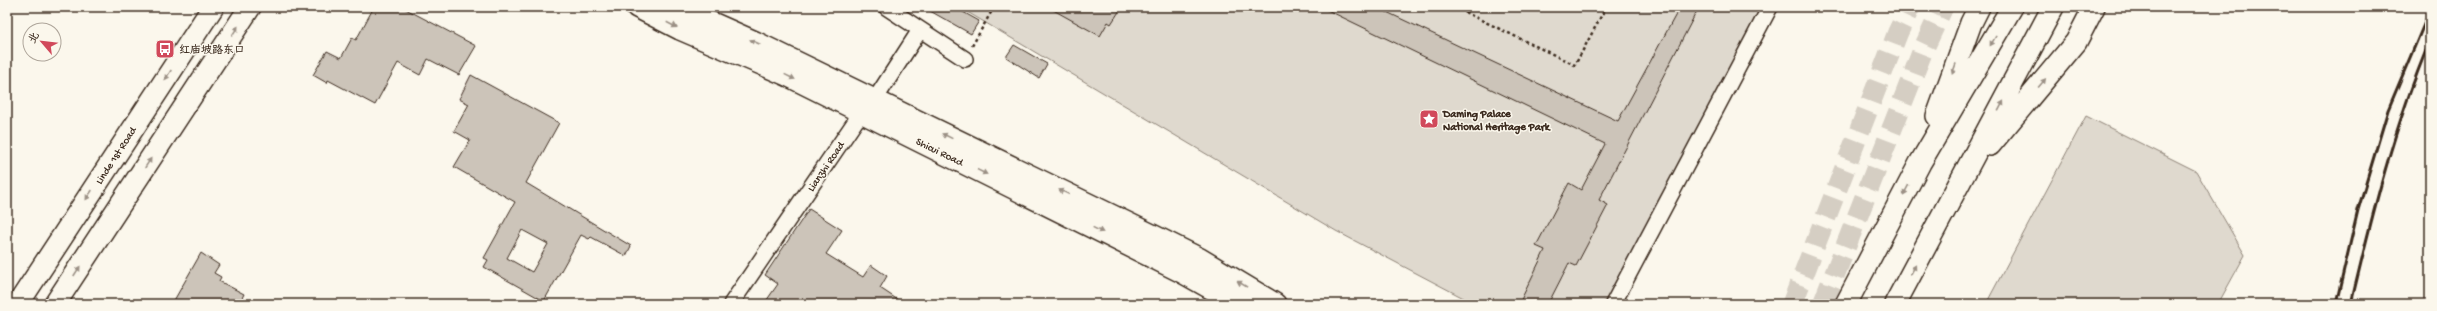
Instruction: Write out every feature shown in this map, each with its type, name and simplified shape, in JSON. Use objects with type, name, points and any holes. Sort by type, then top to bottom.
[{"type":"main road","name":"Linde 1st Road","points":[[18,304],[213,7]]},
{"type":"main road","points":[[55,304],[250,7]]},
{"type":"main road","name":"Shicui Road","points":[[637,7],[680,29],[780,72],[868,107],[1154,236],[1200,259],[1276,304]]},
{"type":"main road","name":"Shicui Road","points":[[676,7],[755,42],[868,107],[1182,272],[1239,304]]},
{"type":"main road","points":[[1920,164],[1971,24],[1979,7]]},
{"type":"main road","points":[[1846,304],[1920,164],[2012,7]]},
{"type":"main road","points":[[1895,304],[2053,7]]},
{"type":"main road","points":[[1963,177],[2076,42],[2094,7]]},
{"type":"street","points":[[886,7],[965,59]]},
{"type":"street","points":[[1612,304],[1770,7]]},
{"type":"street","name":"Lianzhi Road","points":[[731,304],[920,30]]},
{"type":"path","points":[[965,59],[994,7]]},
{"type":"path","points":[[1454,7],[1575,65],[1606,7]]},
{"type":"shaded area","name":"Daming Palace National Heritage Park","points":[[959,7],[1771,7],[1613,304],[1475,304],[1336,231]]},
{"type":"shaded area","points":[[2086,116],[2196,171],[2245,255],[2218,304],[1986,304]]},
{"type":"building","points":[[374,7],[402,7],[476,46],[459,75],[428,59],[420,75],[398,63],[375,105],[328,80],[327,83],[313,75],[327,51],[341,58],[352,38],[356,40]]},
{"type":"building","points":[[923,7],[954,7],[979,21],[971,34]]},
{"type":"building","points":[[1048,7],[1122,7],[1111,24],[1108,22],[1100,36]]},
{"type":"building","points":[[1321,7],[1376,7],[1618,121],[1680,7],[1699,7],[1599,200],[1608,205],[1576,266],[1569,263],[1548,304],[1519,304],[1545,250],[1536,246],[1569,183],[1581,190],[1605,144]]},
{"type":"building","points":[[1014,45],[1047,64],[1039,78],[1006,57]]},
{"type":"building","points":[[471,75],[559,123],[526,183],[631,246],[626,256],[591,237],[589,239],[581,235],[544,301],[484,267],[488,260],[484,258],[515,202],[454,167],[470,140],[454,131],[469,104],[459,99]],"holes":[[[522,230],[548,244],[532,272],[507,258]]]},
{"type":"building","points":[[809,209],[842,230],[826,254],[863,277],[871,265],[887,276],[880,288],[904,304],[764,304],[778,284],[765,275]]},
{"type":"building","points":[[201,253],[219,265],[214,273],[221,277],[219,281],[244,294],[239,304],[172,304]]},
{"type":"tunnel","points":[[1792,304],[1898,32],[1910,7]]},
{"type":"tunnel","points":[[1823,304],[1923,50],[1943,7]]},
{"type":"railway","points":[[2336,304],[2358,210],[2388,110],[2430,10]]},
{"type":"railway","points":[[2351,304],[2385,171],[2405,105],[2430,41]]},
{"type":"place","name":"红庙坡路东口","points":[[165,49]]},
{"type":"place","name":"Daming Palace National Heritage Park","points":[[1429,119]]}]
